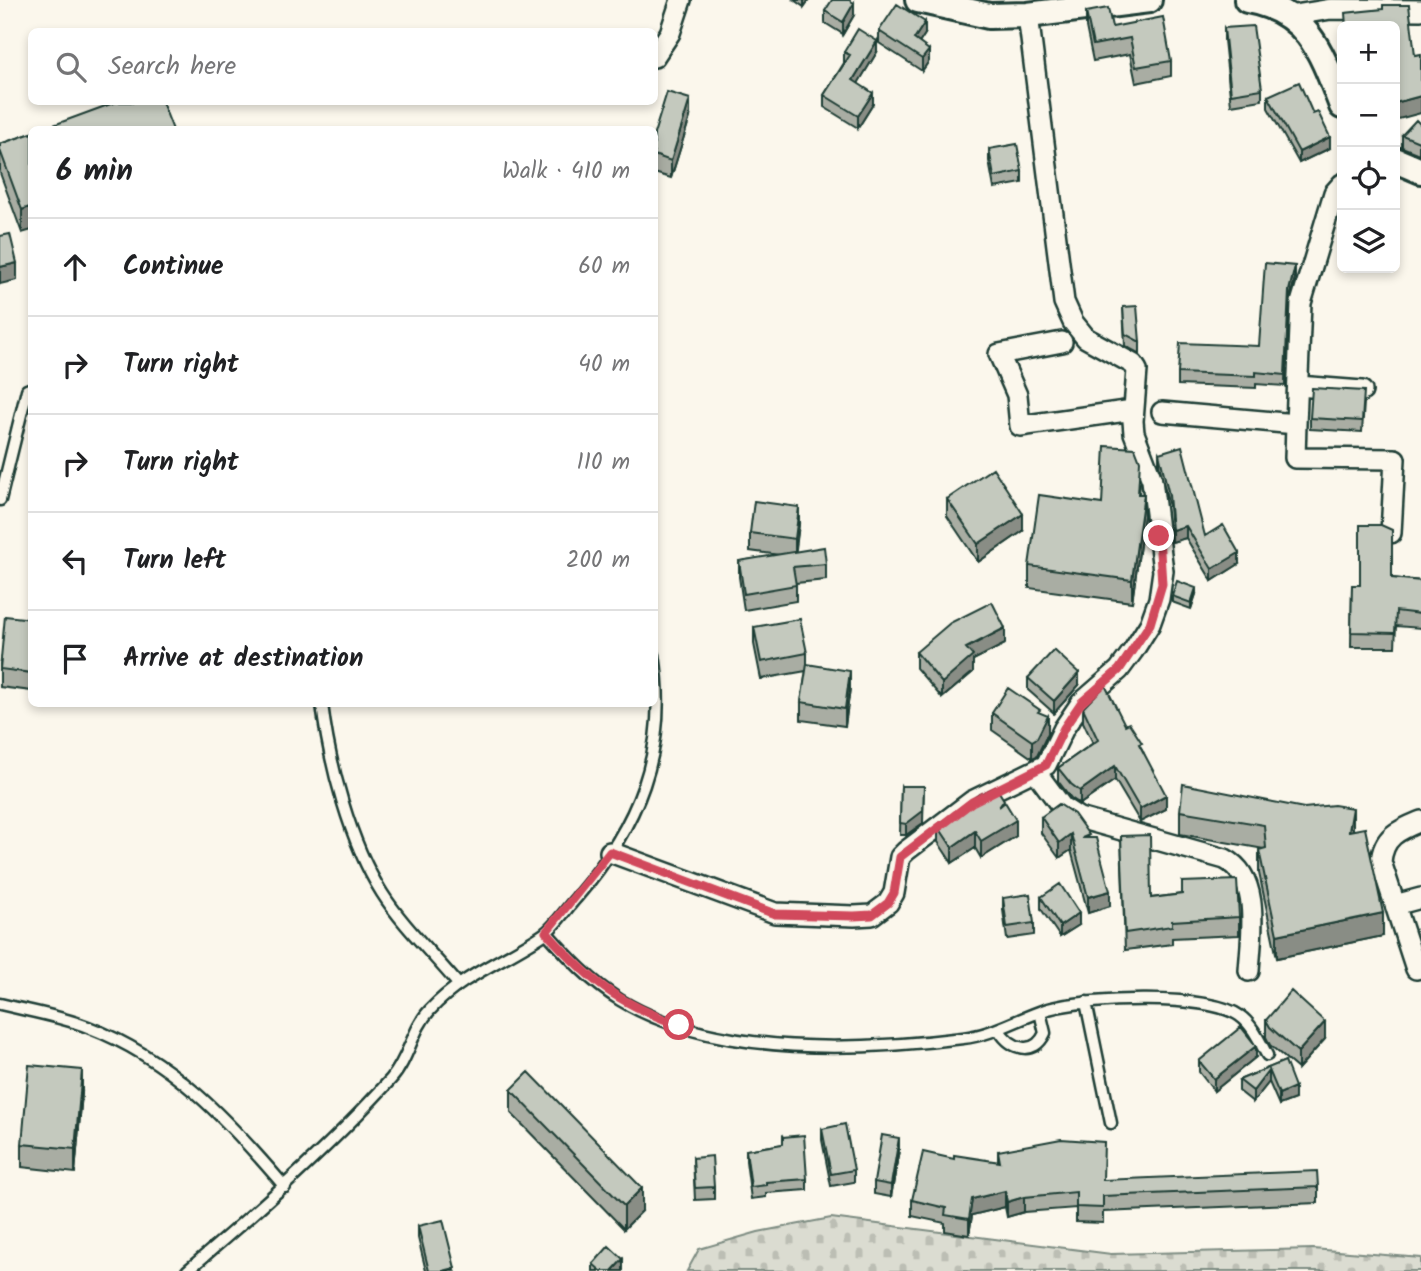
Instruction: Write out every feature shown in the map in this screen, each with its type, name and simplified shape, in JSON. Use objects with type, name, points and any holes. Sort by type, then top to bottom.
[{"type":"street","points":[[658,51],[670,33],[681,0]]},
{"type":"street","points":[[918,0],[1028,15],[1149,0]]},
{"type":"street","points":[[1247,0],[1289,16],[1307,31],[1322,54],[1337,93]]},
{"type":"street","points":[[1289,16],[1315,6],[1421,10]]},
{"type":"street","points":[[610,852],[775,914],[872,915],[888,903],[894,893],[900,857],[906,851],[972,802],[1036,772],[1053,755],[1064,728],[1081,703],[1119,670],[1150,624],[1159,599],[1163,571],[1152,480],[1134,433],[1133,410],[1138,374],[1133,364],[1086,338],[1073,322],[1062,293],[1028,15]]},
{"type":"street","points":[[1400,162],[1421,171]]},
{"type":"street","points":[[1337,190],[1301,303],[1295,458],[1395,459],[1391,533]]},
{"type":"street","points":[[1062,342],[999,354],[1017,395],[1020,426],[1133,410]]},
{"type":"street","points":[[1298,386],[1362,391]]},
{"type":"street","points":[[1162,412],[1296,424]]},
{"type":"street","points":[[1036,772],[1062,807],[1079,818],[1225,859],[1235,865],[1244,877],[1251,900],[1249,971]]},
{"type":"street","points":[[1421,821],[1394,832],[1382,847],[1381,862],[1416,969],[1421,968]]},
{"type":"street","points":[[1395,905],[1421,898]]},
{"type":"lane","points":[[0,499],[28,390]]},
{"type":"lane","points":[[323,707],[350,824],[362,857],[382,894],[458,984]]},
{"type":"lane","points":[[187,1271],[285,1187],[393,1076],[427,1013],[458,984],[546,932],[610,852],[649,775],[657,737],[656,707]]},
{"type":"lane","points":[[546,932],[582,972],[622,1002],[659,1018],[713,1035],[782,1045],[816,1046],[965,1038],[999,1030],[1040,1012],[1086,1002],[1173,1000],[1215,1005],[1242,1017],[1268,1055]]},
{"type":"lane","points":[[1086,1002],[1111,1123]]},
{"type":"lane","points":[[0,1004],[86,1026],[146,1053],[208,1101],[285,1187]]},
{"type":"lane","points":[[999,1030],[1013,1045],[1030,1049],[1036,1046],[1045,1033],[1040,1012]]},
{"type":"green space","points":[[831,1218],[1111,1254],[1313,1249],[1421,1258],[1421,1271],[687,1271],[699,1249],[758,1232]]},
{"type":"building","points":[[832,0],[849,0],[854,3],[843,22],[825,11]]},
{"type":"building","points":[[897,4],[925,22],[914,39],[929,50],[922,59],[879,31]]},
{"type":"building","points":[[1383,5],[1409,5],[1415,55],[1421,54],[1421,96],[1400,102],[1400,21],[1346,21],[1345,13],[1383,9]]},
{"type":"building","points":[[1108,8],[1112,27],[1163,17],[1171,61],[1136,67],[1130,38],[1093,45],[1086,12]]},
{"type":"building","points":[[1253,26],[1262,89],[1231,94],[1224,28]]},
{"type":"building","points":[[858,29],[877,41],[853,80],[873,93],[858,116],[824,95],[850,55],[844,52]]},
{"type":"building","points":[[1299,82],[1313,114],[1318,112],[1330,137],[1299,152],[1268,96]]},
{"type":"building","points":[[667,92],[690,99],[671,161],[658,156],[656,126]]},
{"type":"building","points":[[108,105],[163,105],[171,126],[51,126]]},
{"type":"building","points":[[1416,120],[1421,125],[1419,142],[1402,135]]},
{"type":"building","points":[[28,134],[28,208],[22,210],[0,150],[0,144]]},
{"type":"building","points":[[1017,144],[1022,171],[994,177],[989,149]]},
{"type":"building","points":[[10,234],[17,263],[0,267],[0,236]]},
{"type":"building","points":[[1265,263],[1295,266],[1289,291],[1285,375],[1256,372],[1256,376],[1178,373],[1180,343],[1259,346]]},
{"type":"building","points":[[1137,306],[1140,342],[1125,334],[1123,307]]},
{"type":"building","points":[[1312,388],[1364,391],[1362,421],[1310,418]]},
{"type":"building","points":[[1105,446],[1135,448],[1140,461],[1138,494],[1144,494],[1132,580],[1029,566],[1039,495],[1102,504]]},
{"type":"building","points":[[1182,446],[1205,536],[1223,525],[1239,553],[1212,569],[1186,526],[1172,530],[1169,495],[1159,453]]},
{"type":"building","points":[[993,468],[1023,514],[978,544],[947,499]]},
{"type":"building","points":[[754,501],[799,507],[795,539],[750,533]]},
{"type":"building","points":[[1360,525],[1381,525],[1392,530],[1392,578],[1421,581],[1421,614],[1396,611],[1395,633],[1351,632],[1352,585],[1360,585]]},
{"type":"building","points":[[824,547],[826,564],[793,567],[796,585],[744,594],[739,561]]},
{"type":"building","points":[[1177,581],[1196,588],[1191,603],[1172,596]]},
{"type":"building","points":[[992,602],[1005,628],[966,648],[973,656],[942,683],[916,652],[950,623]]},
{"type":"building","points":[[5,616],[28,619],[28,672],[0,669]]},
{"type":"building","points":[[800,619],[807,653],[761,662],[754,627]]},
{"type":"building","points":[[1054,650],[1079,673],[1054,701],[1028,678]]},
{"type":"building","points":[[807,664],[850,671],[845,709],[801,702]]},
{"type":"building","points":[[1105,685],[1125,725],[1129,723],[1142,743],[1139,744],[1166,795],[1140,809],[1115,766],[1080,791],[1058,768],[1098,740],[1083,708]]},
{"type":"building","points":[[1008,688],[1040,710],[1038,712],[1048,716],[1037,738],[1032,741],[992,713]]},
{"type":"building","points":[[1183,784],[1304,808],[1334,805],[1353,808],[1349,831],[1365,828],[1383,913],[1277,935],[1259,850],[1266,848],[1264,825],[1180,811]]},
{"type":"building","points":[[901,786],[924,786],[923,811],[906,824],[900,823]]},
{"type":"building","points":[[996,787],[1004,800],[999,807],[1005,802],[1016,820],[981,841],[975,831],[952,847],[938,826],[978,795]]},
{"type":"building","points":[[1059,804],[1074,814],[1089,835],[1082,838],[1096,838],[1110,891],[1088,897],[1071,834],[1059,843],[1041,817]]},
{"type":"building","points":[[1150,835],[1151,898],[1182,894],[1182,882],[1237,880],[1239,917],[1172,921],[1172,926],[1125,933],[1121,836]]},
{"type":"building","points":[[1060,884],[1079,913],[1060,926],[1041,897]]},
{"type":"building","points":[[1030,894],[1034,923],[1007,927],[1003,898]]},
{"type":"building","points":[[1291,991],[1325,1022],[1298,1052],[1270,1027],[1266,1020]]},
{"type":"building","points":[[1241,1027],[1256,1046],[1214,1079],[1199,1061]]},
{"type":"building","points":[[1285,1061],[1295,1087],[1279,1094],[1269,1070],[1253,1091],[1239,1080]]},
{"type":"building","points":[[29,1065],[82,1070],[75,1149],[22,1144]]},
{"type":"building","points":[[529,1072],[642,1188],[624,1206],[511,1090]]},
{"type":"building","points":[[845,1124],[854,1170],[831,1174],[822,1129]]},
{"type":"building","points":[[804,1135],[807,1179],[766,1182],[766,1185],[751,1187],[746,1150],[783,1144],[783,1137]]},
{"type":"building","points":[[882,1135],[899,1138],[891,1185],[874,1182]]},
{"type":"building","points":[[1061,1139],[1104,1142],[1103,1180],[1317,1171],[1318,1187],[1103,1196],[1103,1208],[1076,1207],[1076,1192],[1024,1197],[1007,1202],[1005,1191],[972,1199],[969,1219],[945,1215],[946,1208],[912,1200],[923,1152],[954,1159],[954,1155],[1000,1162],[998,1151]]},
{"type":"building","points":[[712,1156],[714,1187],[695,1188],[693,1158]]},
{"type":"building","points":[[443,1220],[455,1268],[429,1271],[418,1226]]},
{"type":"building","points":[[609,1246],[623,1259],[612,1271],[601,1271],[593,1264]]},
{"type":"route","points":[[679,1025],[622,1002],[600,987],[582,972],[546,932],[591,880],[610,852],[775,914],[872,915],[888,903],[894,893],[900,857],[972,802],[1046,765],[1064,728],[1081,703],[1119,670],[1133,652],[1150,624],[1159,599],[1163,571],[1159,536]]}]
